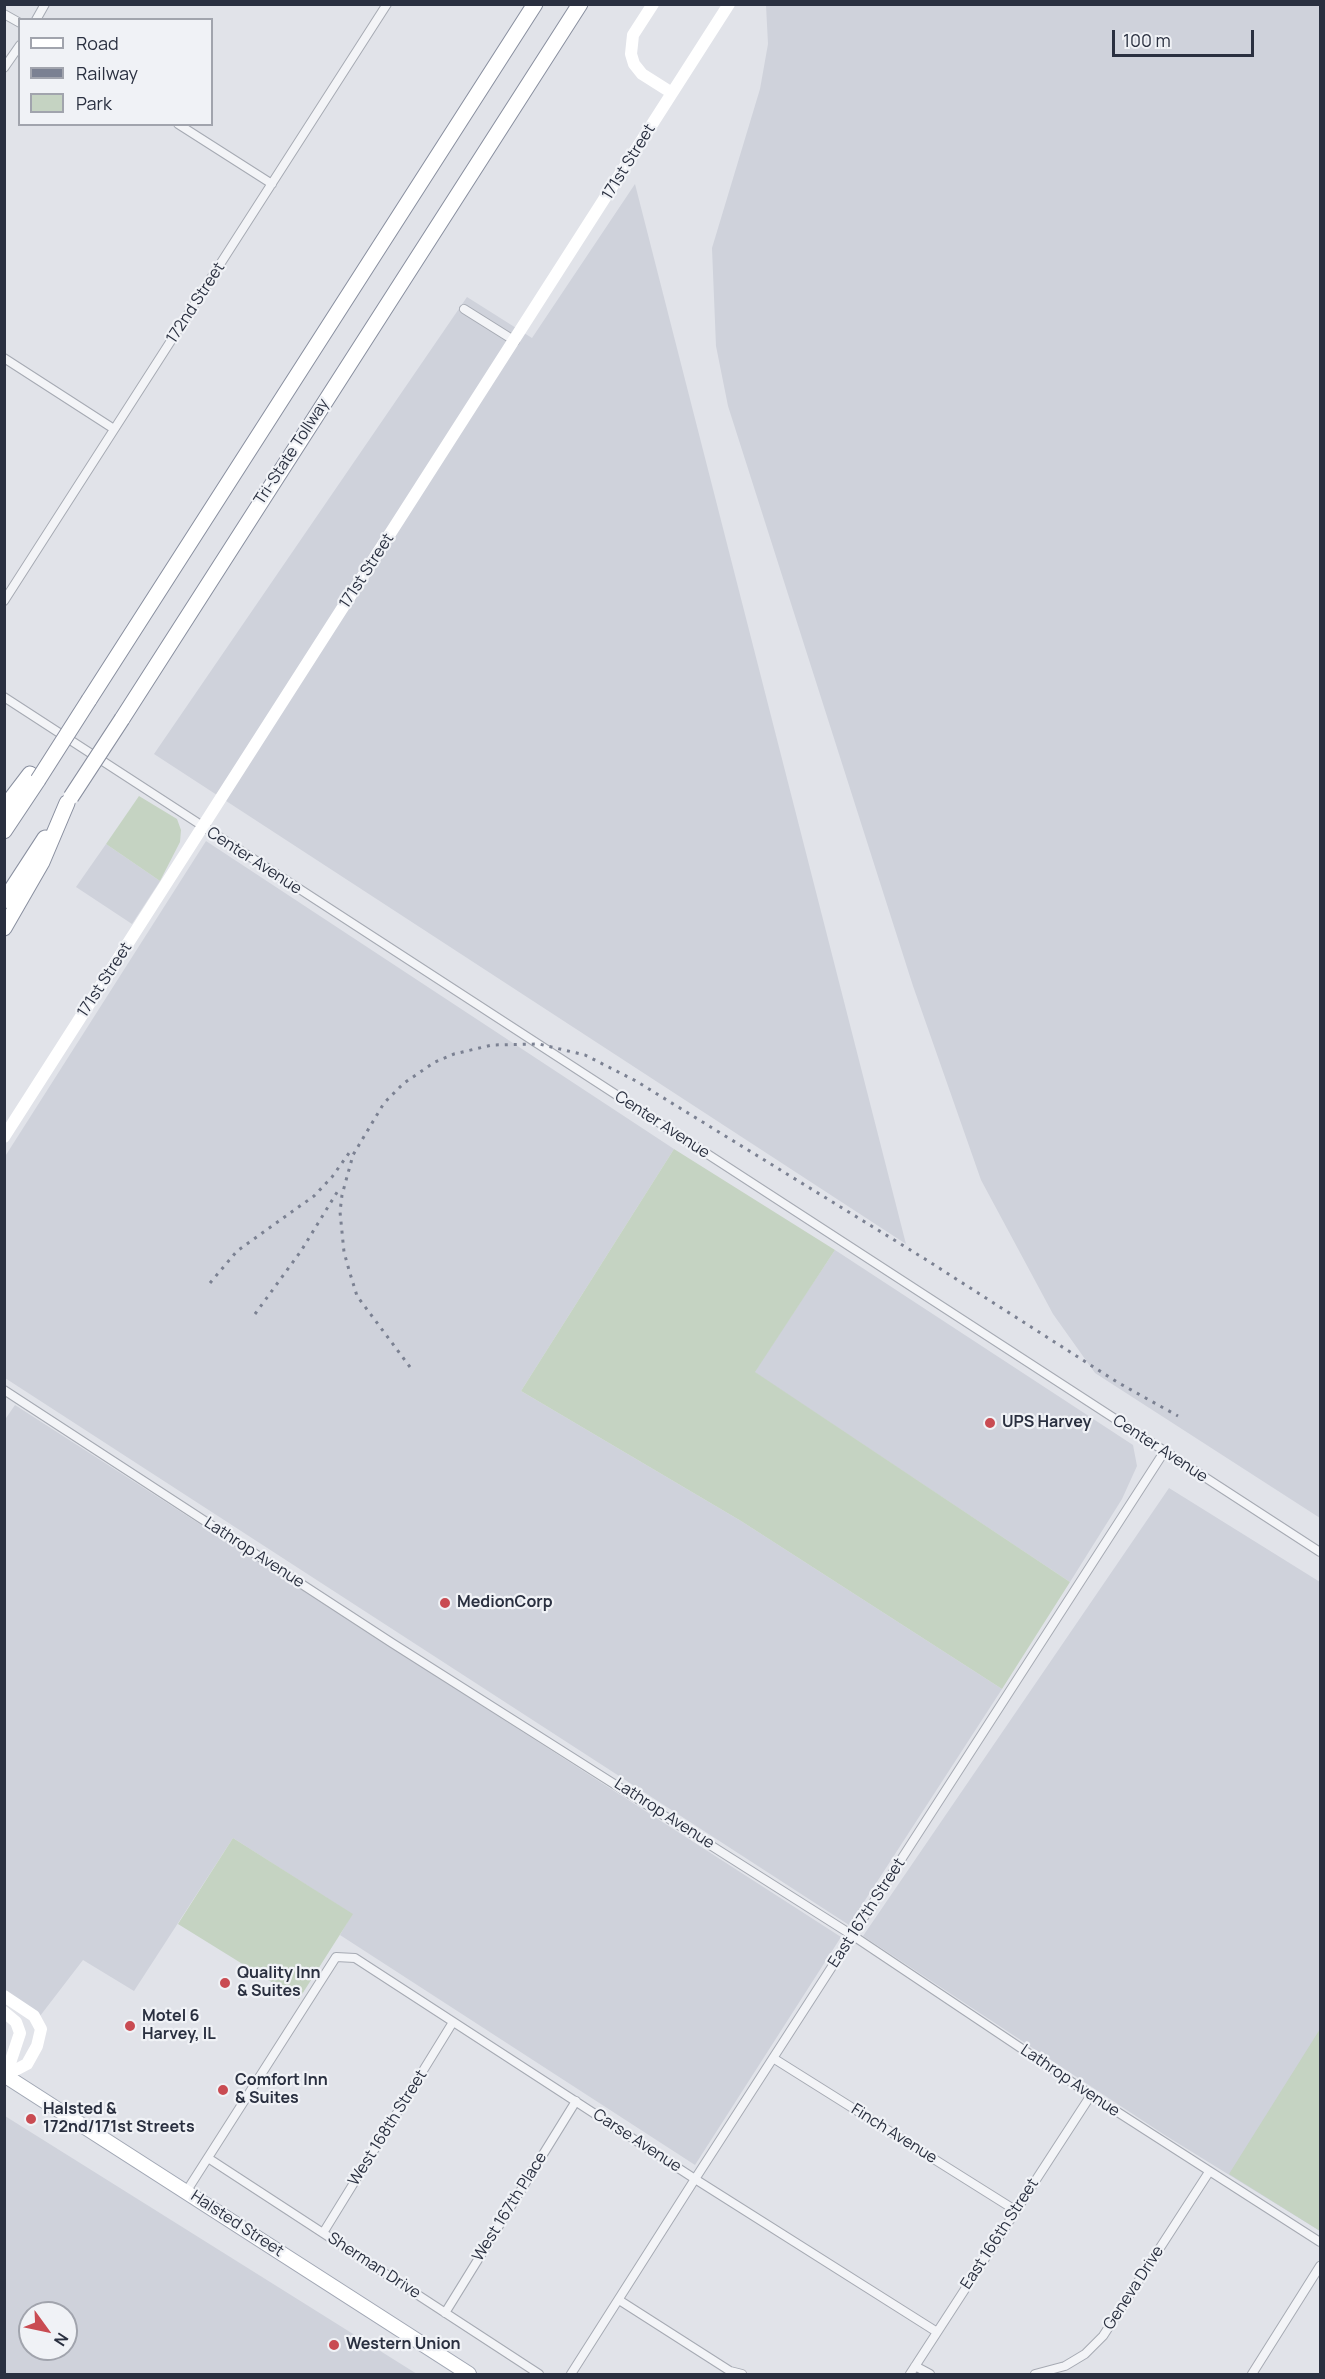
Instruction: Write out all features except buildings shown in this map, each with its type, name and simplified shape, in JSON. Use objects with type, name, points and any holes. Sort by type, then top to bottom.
[{"type":"highway","points":[[4,831],[34,777],[87,703],[535,4]]},
{"type":"highway","name":"Tri-State Tollway","points":[[4,901],[580,4]]},
{"type":"highway","points":[[4,808],[34,777]]},
{"type":"highway","points":[[4,928],[42,862],[69,800]]},
{"type":"main road","name":"Halsted Street","points":[[5,2076],[469,2374]]},
{"type":"street","points":[[37,18],[45,4]]},
{"type":"street","name":"172nd Street","points":[[4,601],[387,4]]},
{"type":"street","points":[[653,4],[633,35],[631,54],[634,64],[642,74],[672,93]]},
{"type":"street","name":"171st Street","points":[[4,1137],[729,4]]},
{"type":"street","points":[[4,14],[18,22]]},
{"type":"street","points":[[4,68],[18,48]]},
{"type":"street","points":[[181,126],[272,184]]},
{"type":"street","points":[[464,309],[515,341]]},
{"type":"street","points":[[4,358],[114,429]]},
{"type":"street","name":"Center Avenue","points":[[4,697],[1320,1552]]},
{"type":"street","name":"Lathrop Avenue","points":[[4,1390],[392,1643],[852,1935],[1091,2095],[1320,2242]]},
{"type":"street","name":"East 167th Street","points":[[571,2374],[1164,1452]]},
{"type":"street","name":"Carse Avenue","points":[[208,2158],[336,1957],[355,1959],[937,2332]]},
{"type":"street","points":[[4,1996],[34,2016],[40,2029],[37,2046],[27,2064],[5,2076]]},
{"type":"street","points":[[4,2012],[16,2022],[20,2032],[5,2076]]},
{"type":"street","name":"West 168th Street","points":[[323,2233],[453,2022]]},
{"type":"street","name":"Finch Avenue","points":[[773,2058],[1015,2210]]},
{"type":"street","name":"East 166th Street","points":[[910,2374],[1091,2095]]},
{"type":"street","name":"West 167th Place","points":[[445,2313],[576,2101]]},
{"type":"street","points":[[186,2192],[208,2158]]},
{"type":"street","name":"Sherman Drive","points":[[208,2158],[540,2374]]},
{"type":"street","name":"Geneva Drive","points":[[1035,2374],[1065,2366],[1085,2354],[1103,2336],[1209,2172]]},
{"type":"street","points":[[1252,2374],[1320,2266]]},
{"type":"street","points":[[619,2300],[730,2371],[742,2374]]},
{"type":"street","points":[[915,2366],[930,2374]]},
{"type":"shaded area","points":[[766,5],[1320,5],[1320,1518],[1095,1373],[1053,1314],[981,1180],[913,986],[728,406],[716,346],[712,248],[760,89],[768,44]]},
{"type":"shaded area","points":[[635,184],[906,1244],[154,754],[467,297],[532,338]]},
{"type":"shaded area","points":[[206,841],[674,1149],[521,1391],[741,1521],[1002,1689],[849,1925],[5,1378],[4,1158]]},
{"type":"shaded area","points":[[106,844],[160,881],[132,924],[76,887]]},
{"type":"shaded area","points":[[835,1250],[1133,1445],[1137,1466],[1122,1499],[1070,1582],[754,1372]]},
{"type":"shaded area","points":[[15,1405],[841,1937],[695,2165],[340,1935],[352,1914],[233,1838],[134,1991],[83,1960],[40,2016],[5,1993],[4,1421]]},
{"type":"shaded area","points":[[1169,1488],[1320,1582],[1320,2231],[1163,2134],[863,1936]]},
{"type":"shaded area","points":[[4,2116],[5,2116],[417,2374],[5,2374]]},
{"type":"green space","points":[[139,796],[177,819],[181,830],[180,842],[160,881],[106,844]]},
{"type":"green space","points":[[674,1149],[835,1250],[755,1372],[1070,1582],[1002,1689],[741,1521],[521,1391]]},
{"type":"green space","points":[[233,1838],[353,1914],[299,1999],[178,1924]]},
{"type":"green space","points":[[1320,2029],[1320,2231],[1229,2174]]},
{"type":"railway","points":[[410,1367],[357,1296],[344,1252],[340,1212],[342,1195],[353,1155],[384,1103],[404,1083],[435,1062],[454,1054],[492,1045],[539,1044],[585,1055],[636,1081],[925,1259],[1117,1382],[1178,1416]]},
{"type":"railway","points":[[210,1283],[237,1251],[314,1196],[332,1177],[349,1153]]},
{"type":"railway","points":[[255,1314],[301,1251],[339,1189]]},
{"type":"place","name":"UPS Harvey","points":[[990,1423]]},
{"type":"place","name":"MedionCorp","points":[[445,1603]]},
{"type":"place","name":"Quality Inn & Suites","points":[[225,1983]]},
{"type":"place","name":"Motel 6 Harvey, IL","points":[[130,2026]]},
{"type":"place","name":"Comfort Inn & Suites","points":[[223,2090]]},
{"type":"place","name":"Halsted & 172nd/171st Streets","points":[[31,2119]]},
{"type":"place","name":"Western Union","points":[[334,2345]]}]
